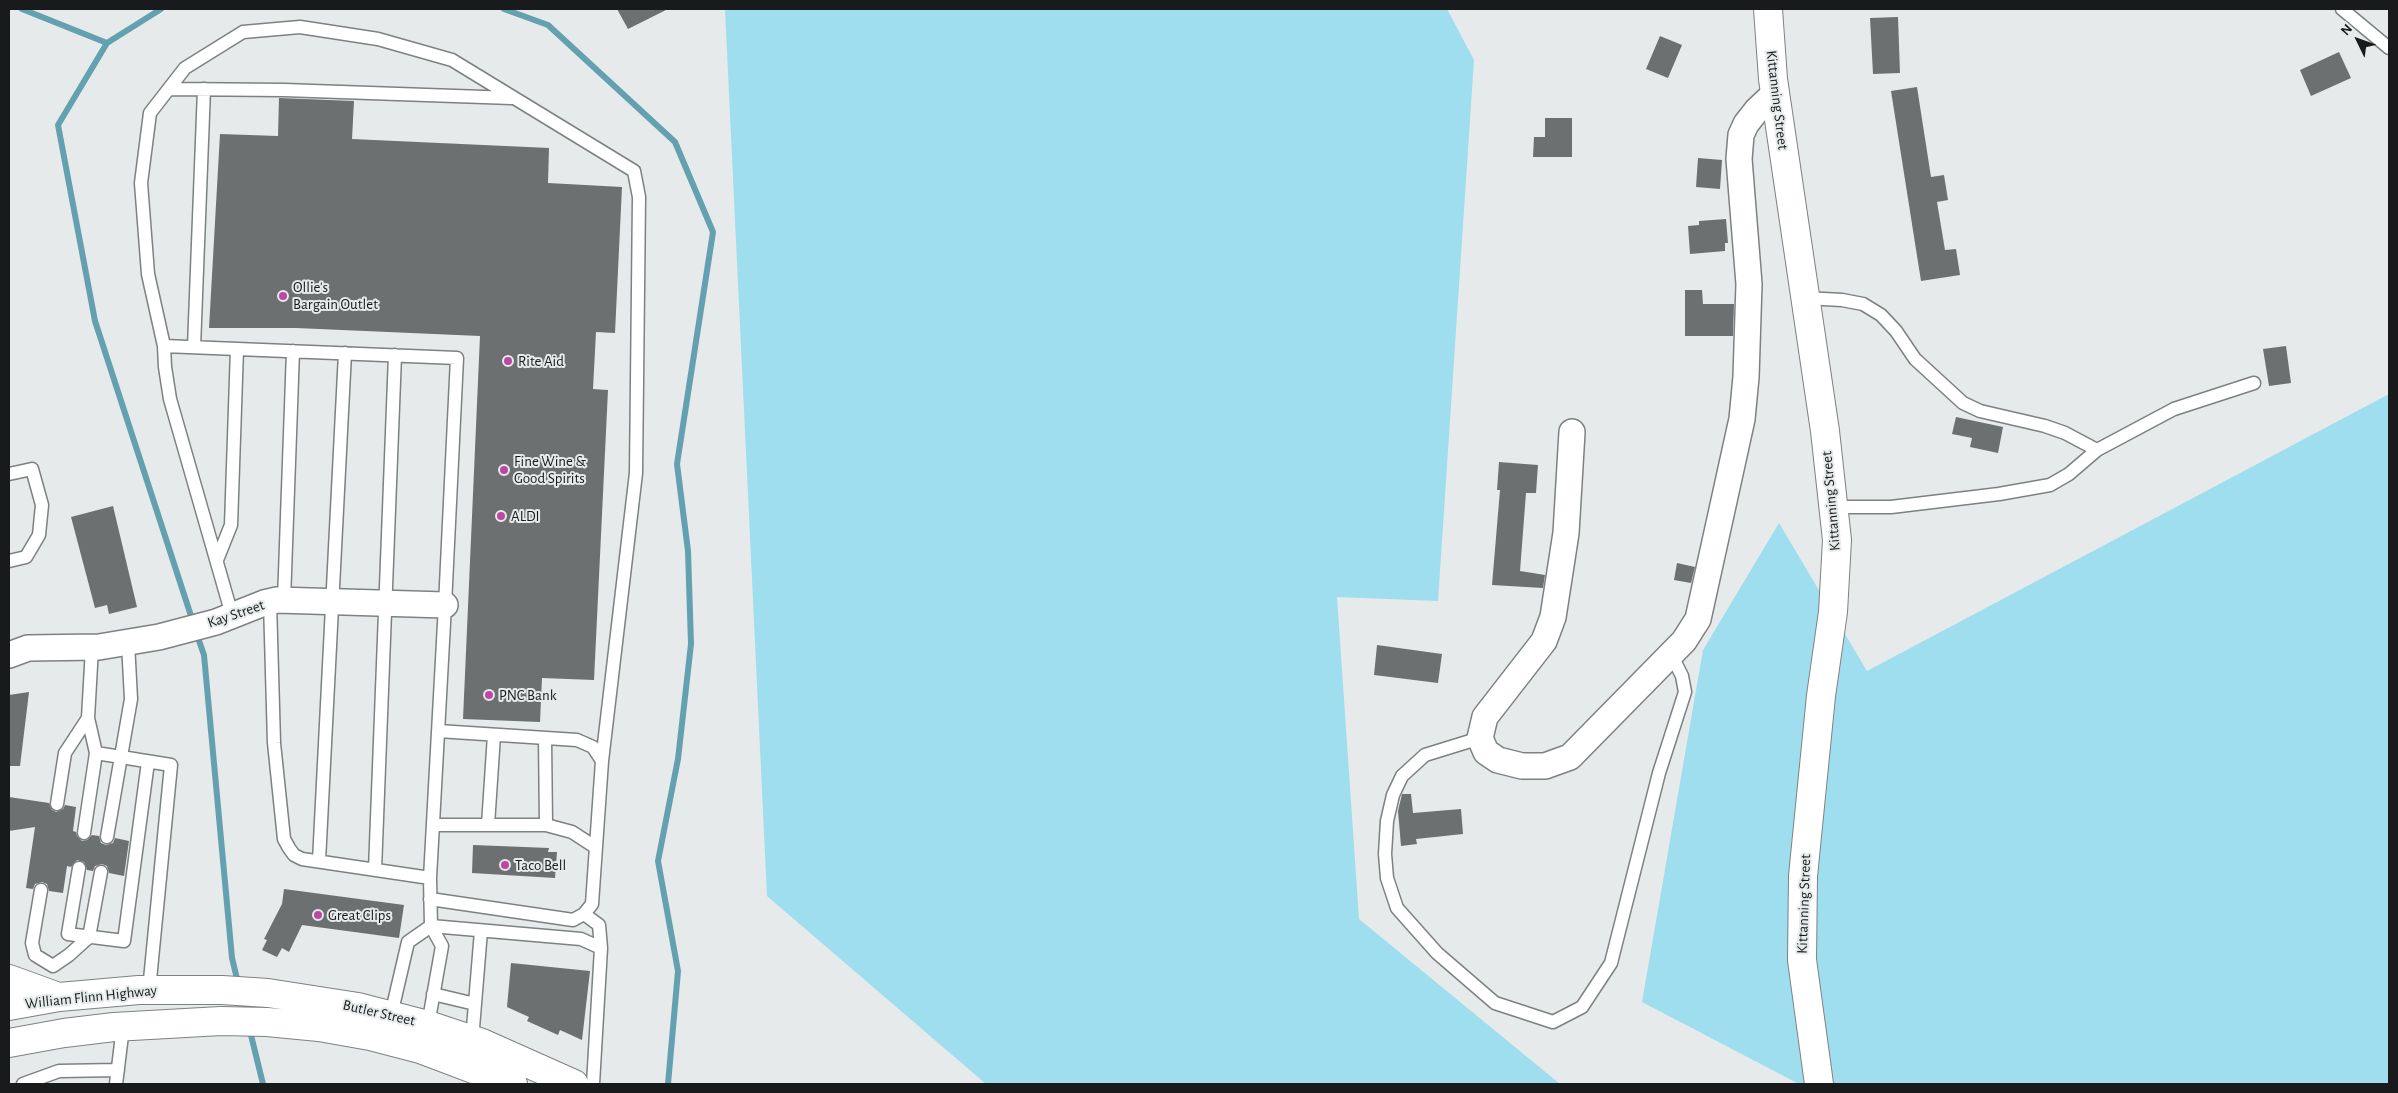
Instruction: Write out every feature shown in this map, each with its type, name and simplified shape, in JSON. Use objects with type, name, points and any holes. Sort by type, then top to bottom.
[{"type":"main road","name":"Kittanning Street","points":[[1768,9],[1775,93],[1805,298],[1837,540],[1833,612],[1803,876],[1802,960],[1819,1084]]},
{"type":"main road","points":[[9,979],[35,990],[59,997]]},
{"type":"main road","name":"Butler Street","points":[[161,989],[268,993],[323,1000],[391,1015],[472,1040],[574,1084]]},
{"type":"main road","name":"William Flinn Highway","points":[[9,1006],[59,997],[161,989]]},
{"type":"main road","name":"Butler Street","points":[[123,1027],[267,1022],[319,1027],[387,1041],[438,1056],[512,1084]]},
{"type":"main road","points":[[9,1043],[64,1033],[123,1027]]},
{"type":"street","points":[[1572,432],[1566,533],[1553,617],[1544,641],[1485,717],[1480,738],[1486,752],[1498,760],[1522,766],[1545,766],[1570,757],[1684,641],[1698,618],[1742,419],[1746,377],[1749,284],[1739,159],[1741,134],[1757,110],[1775,93]]},
{"type":"street","name":"Kay Street","points":[[15,648],[92,648],[128,643],[159,637],[224,619],[277,601],[446,605]]},
{"type":"lane","points":[[2342,9],[2389,48]]},
{"type":"lane","points":[[224,619],[217,560],[170,399],[164,346],[148,274],[141,183],[150,113],[185,68],[242,32],[300,26],[378,39],[452,60],[634,172],[638,196],[636,474],[602,761],[592,904],[584,914],[573,920],[430,899]]},
{"type":"lane","points":[[169,89],[514,98]]},
{"type":"lane","points":[[194,347],[204,89]]},
{"type":"lane","points":[[1805,298],[1842,300],[1863,304],[1881,315],[1896,331],[1915,359],[1963,403],[1980,411],[2045,426],[2065,433],[2097,450]]},
{"type":"lane","points":[[164,346],[457,358],[446,605],[430,878],[430,926],[442,946],[428,1025]]},
{"type":"lane","points":[[217,560],[231,525],[237,349]]},
{"type":"lane","points":[[293,351],[277,601],[274,743],[284,839],[294,855],[319,861],[430,878]]},
{"type":"lane","points":[[319,861],[345,353]]},
{"type":"lane","points":[[375,870],[387,603],[395,355]]},
{"type":"lane","points":[[1834,508],[1891,507],[2000,494],[2050,485],[2069,474],[2097,450],[2174,409],[2254,383]]},
{"type":"lane","points":[[9,474],[32,469],[42,505],[39,535],[26,557],[9,561]]},
{"type":"lane","points":[[106,837],[131,699],[128,643]]},
{"type":"lane","points":[[84,833],[96,753],[88,718],[92,648]]},
{"type":"lane","points":[[1480,738],[1425,755],[1402,776],[1393,795],[1387,821],[1384,854],[1387,878],[1398,908],[1437,953],[1495,1003],[1553,1022],[1582,1007],[1611,963],[1659,773],[1685,692],[1682,676],[1671,654]]},
{"type":"lane","points":[[56,804],[65,753],[88,718]]},
{"type":"lane","points":[[438,731],[577,740],[593,747],[602,761]]},
{"type":"lane","points":[[488,825],[494,735]]},
{"type":"lane","points":[[545,738],[546,825]]},
{"type":"lane","points":[[96,753],[171,766],[161,989]]},
{"type":"lane","points":[[79,868],[68,934],[124,941],[148,762]]},
{"type":"lane","points":[[433,825],[546,825],[572,832],[595,847]]},
{"type":"lane","points":[[41,890],[32,943],[35,955],[53,966],[70,956],[89,937],[101,872]]},
{"type":"lane","points":[[584,914],[599,925],[601,948],[593,1084]]},
{"type":"lane","points":[[391,1015],[408,942],[430,926],[581,939],[601,948]]},
{"type":"lane","points":[[472,1040],[481,931]]},
{"type":"lane","points":[[433,994],[475,1004]]},
{"type":"lane","points":[[116,1084],[123,1027]]},
{"type":"lane","points":[[24,1084],[59,1071],[118,1070]]},
{"type":"shaded area","points":[[725,9],[1447,9],[1474,60],[1438,601],[1337,597],[1359,919],[1560,1084],[986,1084],[767,896]]},
{"type":"shaded area","points":[[2389,394],[2389,1084],[1799,1084],[1642,1002],[1703,650],[1779,523],[1867,671]]},
{"type":"building","points":[[617,9],[668,9],[628,29]]},
{"type":"building","points":[[1898,17],[1900,73],[1873,74],[1870,18]]},
{"type":"building","points":[[1660,36],[1682,45],[1668,78],[1646,69]]},
{"type":"building","points":[[2339,52],[2351,78],[2311,96],[2300,70]]},
{"type":"building","points":[[1917,87],[1931,177],[1944,175],[1948,200],[1937,202],[1945,250],[1956,249],[1960,275],[1921,281],[1891,91]]},
{"type":"building","points":[[279,98],[354,101],[352,139],[549,148],[548,183],[622,187],[615,333],[596,332],[593,389],[608,390],[594,680],[542,678],[540,722],[463,719],[480,336],[296,328],[209,328],[220,134],[278,136]]},
{"type":"building","points":[[1545,118],[1572,118],[1572,157],[1533,157],[1534,137],[1545,137]]},
{"type":"building","points":[[1698,158],[1722,160],[1720,189],[1696,187]]},
{"type":"building","points":[[1726,219],[1728,243],[1725,243],[1725,251],[1690,254],[1688,226],[1699,225],[1699,221]]},
{"type":"building","points":[[1685,290],[1702,290],[1703,304],[1734,304],[1733,336],[1685,336]]},
{"type":"building","points":[[2286,346],[2291,383],[2269,386],[2263,349]]},
{"type":"building","points":[[1956,417],[2003,427],[1998,453],[1970,447],[1972,438],[1952,434]]},
{"type":"building","points":[[1499,462],[1538,465],[1536,493],[1526,493],[1520,571],[1545,575],[1543,588],[1492,585],[1500,490],[1497,490]]},
{"type":"building","points":[[113,506],[137,607],[109,614],[107,605],[95,608],[71,517]]},
{"type":"building","points":[[1677,563],[1695,567],[1691,583],[1674,580]]},
{"type":"building","points":[[1377,645],[1442,654],[1438,683],[1374,675]]},
{"type":"building","points":[[29,692],[20,766],[9,766],[9,695]]},
{"type":"building","points":[[1402,794],[1411,794],[1413,813],[1461,809],[1463,834],[1416,839],[1417,844],[1401,846],[1398,811]]},
{"type":"building","points":[[9,797],[49,803],[52,810],[56,812],[63,809],[65,805],[76,807],[73,831],[76,832],[82,841],[87,840],[92,835],[99,836],[101,843],[106,845],[113,843],[115,838],[129,841],[124,876],[109,873],[107,866],[102,864],[95,866],[93,871],[87,870],[84,862],[77,860],[71,867],[67,866],[63,893],[49,891],[47,884],[42,882],[35,884],[33,889],[26,888],[35,827],[9,831]]},
{"type":"building","points":[[473,845],[549,848],[548,852],[557,852],[555,878],[472,873]]},
{"type":"building","points":[[284,889],[404,905],[399,938],[302,925],[289,952],[282,948],[277,957],[262,950],[267,940],[264,939],[282,904]]},
{"type":"building","points":[[511,963],[590,971],[582,1040],[560,1030],[558,1035],[527,1021],[529,1017],[507,1007]]},
{"type":"waterway","points":[[22,9],[107,43]]},
{"type":"waterway","points":[[161,9],[107,43],[58,125],[95,321],[193,622]]},
{"type":"waterway","points":[[504,9],[548,25],[675,142],[713,232],[677,464],[688,551],[691,644],[678,759],[658,861],[678,971],[668,1084]]},
{"type":"waterway","points":[[196,632],[204,655],[232,958],[238,983]]},
{"type":"waterway","points":[[249,1027],[263,1084]]},
{"type":"place","name":"Ollie's Bargain Outlet","points":[[283,296]]},
{"type":"place","name":"Rite Aid","points":[[508,361]]},
{"type":"place","name":"Fine Wine & Good Spirits","points":[[504,470]]},
{"type":"place","name":"ALDI","points":[[501,516]]},
{"type":"place","name":"PNC Bank","points":[[489,695]]},
{"type":"place","name":"Taco Bell","points":[[505,865]]},
{"type":"place","name":"Great Clips","points":[[318,915]]}]
